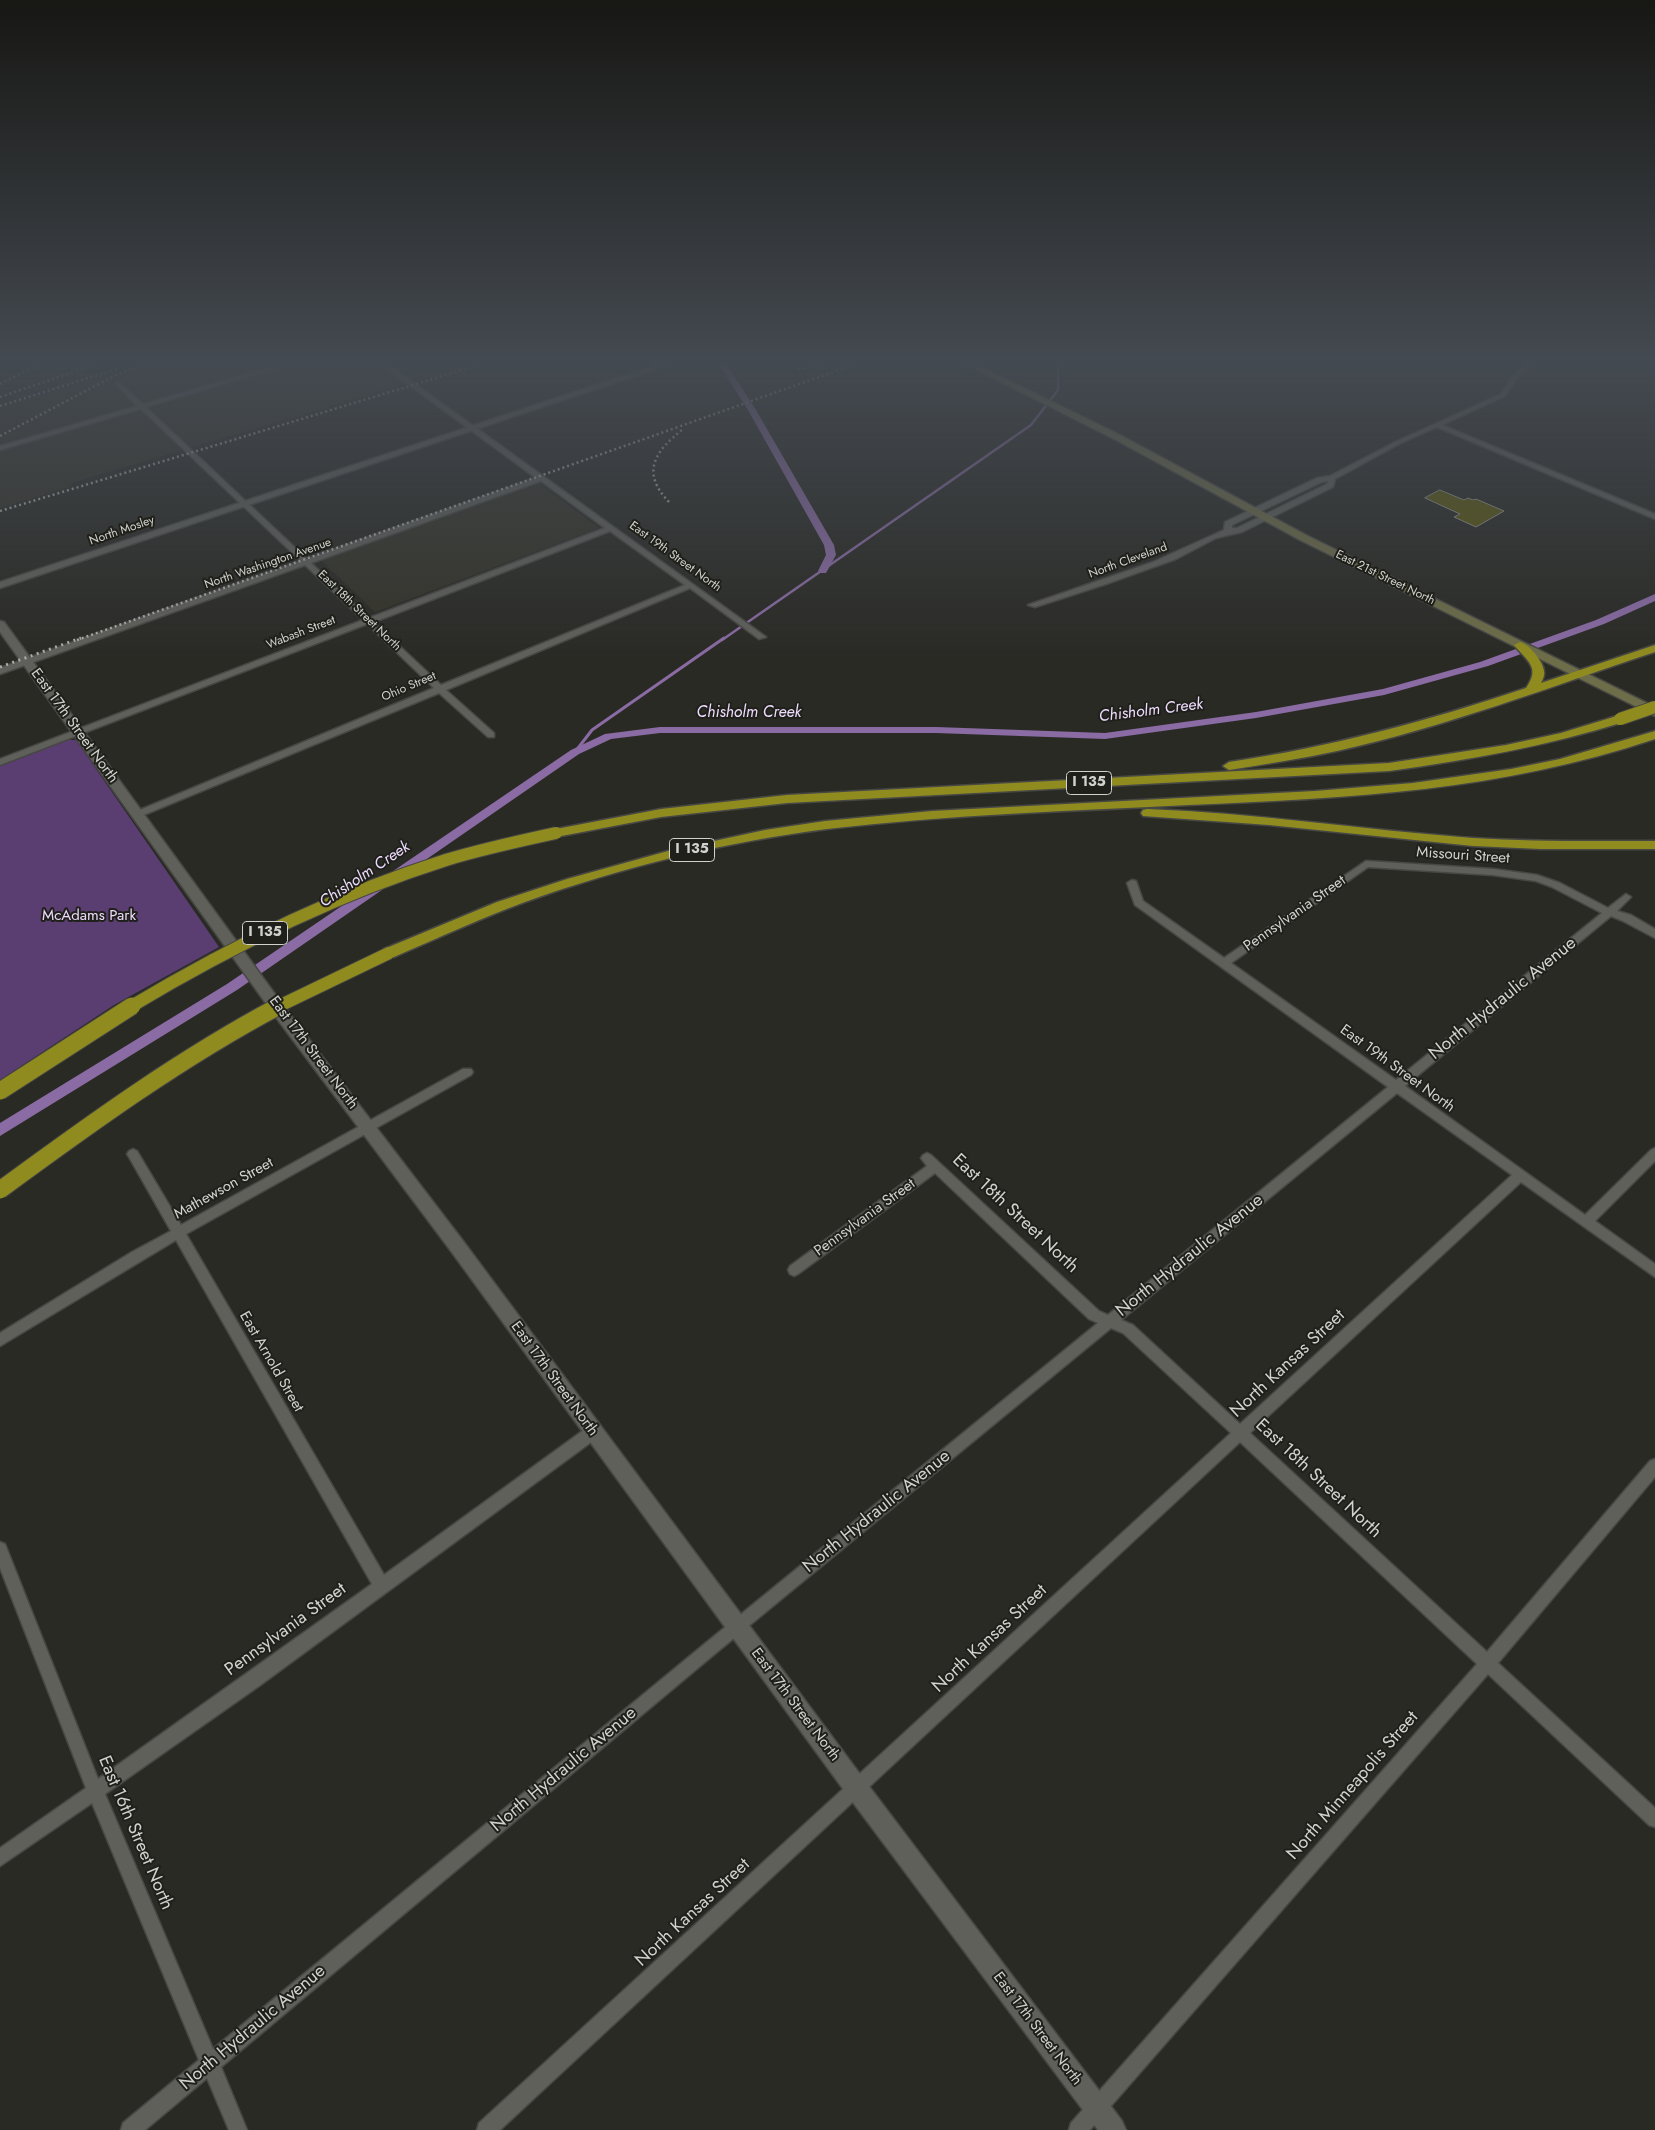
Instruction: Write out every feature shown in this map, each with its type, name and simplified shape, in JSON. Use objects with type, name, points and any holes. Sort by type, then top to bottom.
[{"type":"highway","points":[[1520,645],[1538,666],[1539,677],[1531,690]]},
{"type":"highway","points":[[1056,784],[1241,765],[1358,744],[1531,690],[1655,648]]},
{"type":"highway","name":"I 135","points":[[0,1091],[108,1020],[171,983],[268,931],[346,897],[432,865],[490,847],[661,813],[796,798],[1398,766],[1533,744],[1574,734],[1655,708]]},
{"type":"highway","name":"I 135","points":[[0,1190],[139,1091],[197,1054],[315,987],[491,910],[539,892],[654,859],[704,847],[800,829],[1010,810],[1300,796],[1448,784],[1546,767],[1610,751],[1654,735]]},
{"type":"highway","points":[[1010,810],[1168,813],[1473,842],[1566,846],[1655,845]]},
{"type":"main road","name":"East 21st Street North","points":[[1161,459],[1505,638],[1655,712]]},
{"type":"main road","name":"East 21st Street North","points":[[1264,512],[1655,701]]},
{"type":"street","name":"East 18th Street North","points":[[199,459],[491,735]]},
{"type":"street","name":"North Mosley","points":[[0,585],[376,459]]},
{"type":"street","name":"East 19th Street North","points":[[516,459],[762,637]]},
{"type":"street","name":"North Cleveland","points":[[1032,605],[1121,577],[1176,556],[1228,530],[1239,530],[1264,512],[1320,480],[1332,478],[1369,459]]},
{"type":"street","points":[[1519,459],[1655,517]]},
{"type":"street","name":"North Washington Avenue","points":[[0,670],[542,478]]},
{"type":"street","name":"North Cleveland","points":[[1228,530],[1228,524],[1264,512],[1330,485],[1332,478]]},
{"type":"street","name":"Wabash Street","points":[[0,762],[611,528]]},
{"type":"street","name":"Ohio Street","points":[[138,814],[691,585]]},
{"type":"street","name":"East 17th Street North","points":[[0,624],[268,994],[857,1789],[1113,2130]]},
{"type":"street","name":"Missouri Street","points":[[1366,864],[1494,872],[1537,878],[1627,918],[1655,934]]},
{"type":"street","name":"Pennsylvania Street","points":[[1224,964],[1366,864]]},
{"type":"street","name":"East 19th Street North","points":[[1132,883],[1139,903],[1655,1272]]},
{"type":"street","name":"North Hydraulic Avenue","points":[[130,2130],[737,1626],[1626,897]]},
{"type":"street","name":"Mathewson Street","points":[[0,1340],[136,1256],[467,1072]]},
{"type":"street","points":[[1586,1222],[1655,1153]]},
{"type":"street","name":"East Arnold Street","points":[[133,1154],[382,1586]]},
{"type":"street","name":"East 18th Street North","points":[[931,1162],[1094,1315],[1128,1329],[1655,1819]]},
{"type":"street","name":"Pennsylvania Street","points":[[794,1270],[931,1162]]},
{"type":"street","name":"North Kansas Street","points":[[486,2130],[1242,1434],[1520,1175]]},
{"type":"street","name":"Pennsylvania Street","points":[[0,1858],[382,1586],[593,1432]]},
{"type":"street","name":"North Minneapolis Street","points":[[1078,2130],[1488,1663],[1655,1466]]},
{"type":"street","name":"East 16th Street North","points":[[2,1560],[95,1791],[238,2130]]},
{"type":"shaded area","points":[[0,459],[151,459],[71,483],[73,486],[0,508]]},
{"type":"shaded area","points":[[539,483],[599,528],[375,612],[321,560]]},
{"type":"green space","name":"McAdams Park","points":[[67,740],[76,740],[219,947],[114,1005],[0,1080],[0,766]]},
{"type":"building","points":[[1440,490],[1464,500],[1468,498],[1476,499],[1504,511],[1476,527],[1454,517],[1460,514],[1425,498]]},
{"type":"waterway","points":[[780,459],[829,545],[831,555],[823,571]]},
{"type":"waterway","points":[[722,640],[982,459]]},
{"type":"waterway","name":"Chisholm Creek","points":[[0,1130],[57,1093],[232,987],[575,752],[609,736],[660,730],[936,730],[1105,736],[1256,715],[1384,692],[1484,664],[1600,622],[1655,597]]},
{"type":"waterway","points":[[575,752],[592,730],[724,638]]},
{"type":"railway","points":[[0,511],[169,459]]},
{"type":"railway","points":[[77,640],[587,459]]},
{"type":"railway","points":[[656,459],[653,472],[655,482],[669,502]]},
{"type":"railway","points":[[0,667],[81,638]]}]
